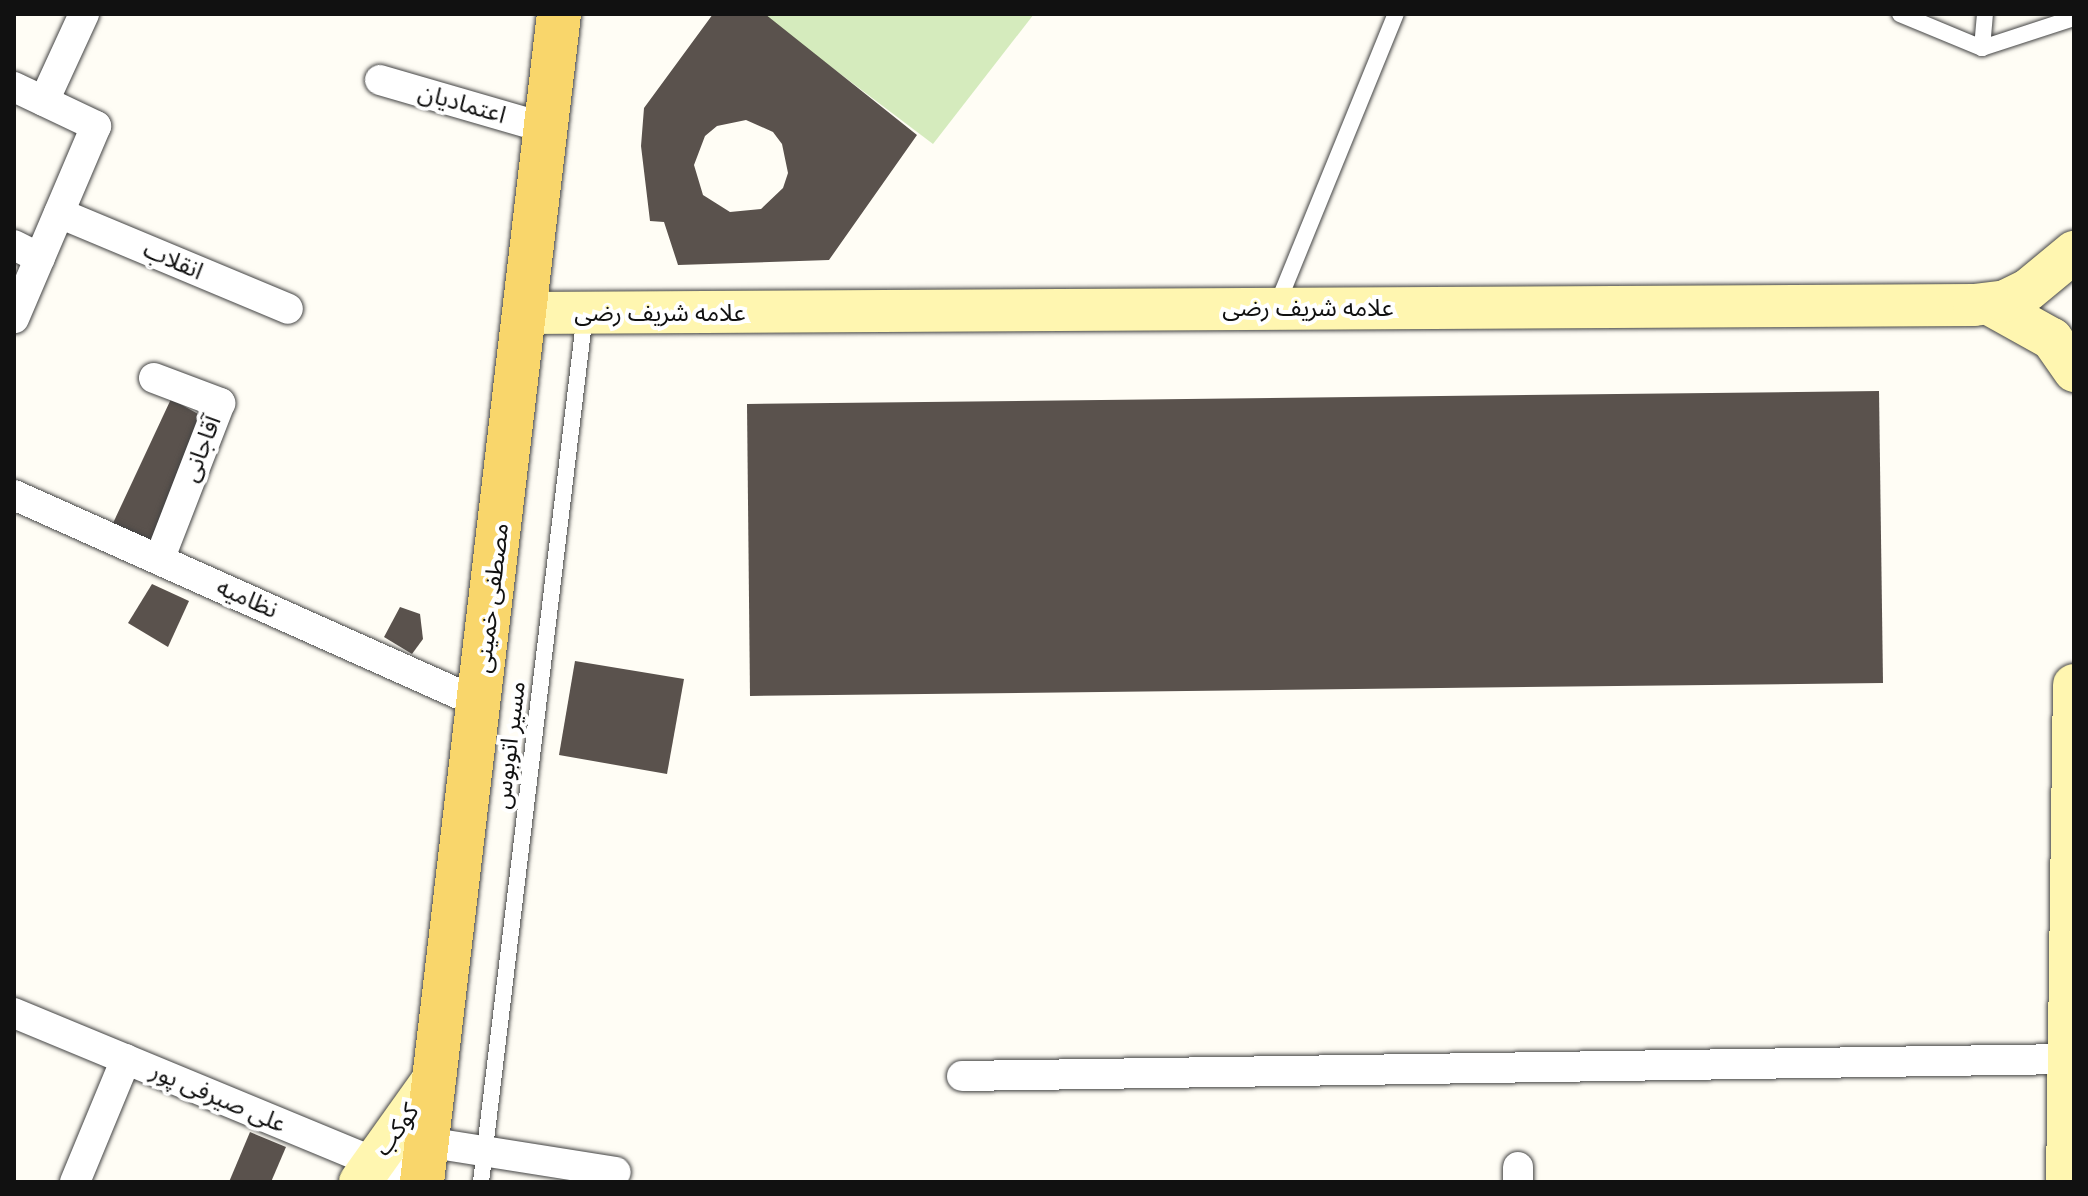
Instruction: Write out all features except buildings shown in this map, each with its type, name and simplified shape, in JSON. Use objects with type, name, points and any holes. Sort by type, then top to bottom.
[{"type":"main road","name":"مصطفی خمینی","points":[[424,1169],[559,14]]},
{"type":"main road","name":"علامه شریف رضی","points":[[526,313],[1989,304],[2028,290],[2056,273],[2074,252]]},
{"type":"main road","points":[[1989,304],[2026,320],[2070,355]]},
{"type":"main road","points":[[2067,1182],[2065,1059],[2074,685]]},
{"type":"main road","name":"کوکب","points":[[367,1172],[435,1077]]},
{"type":"street","points":[[44,101],[84,14]]},
{"type":"street","name":"اعتمادیان","points":[[380,80],[545,128]]},
{"type":"street","points":[[14,87],[96,126],[59,213],[27,251],[14,318]]},
{"type":"street","name":"انقلاب","points":[[59,213],[288,309]]},
{"type":"street","name":"آقاجانی","points":[[154,378],[220,403],[159,560]]},
{"type":"street","name":"نظامیه","points":[[14,495],[479,703]]},
{"type":"street","name":"علی صیرفی پور","points":[[14,1013],[126,1059],[367,1172],[482,1168],[616,1172]]},
{"type":"street","points":[[75,1182],[126,1059]]},
{"type":"street","points":[[962,1076],[2065,1059]]},
{"type":"lane","points":[[1275,310],[1396,14]]},
{"type":"lane","points":[[1900,14],[1982,48],[2074,18]]},
{"type":"lane","points":[[1982,48],[1985,14]]},
{"type":"lane","name":"مسیر اتوبوس","points":[[482,1168],[585,313]]},
{"type":"green space","points":[[761,14],[1034,14],[933,144]]}]
